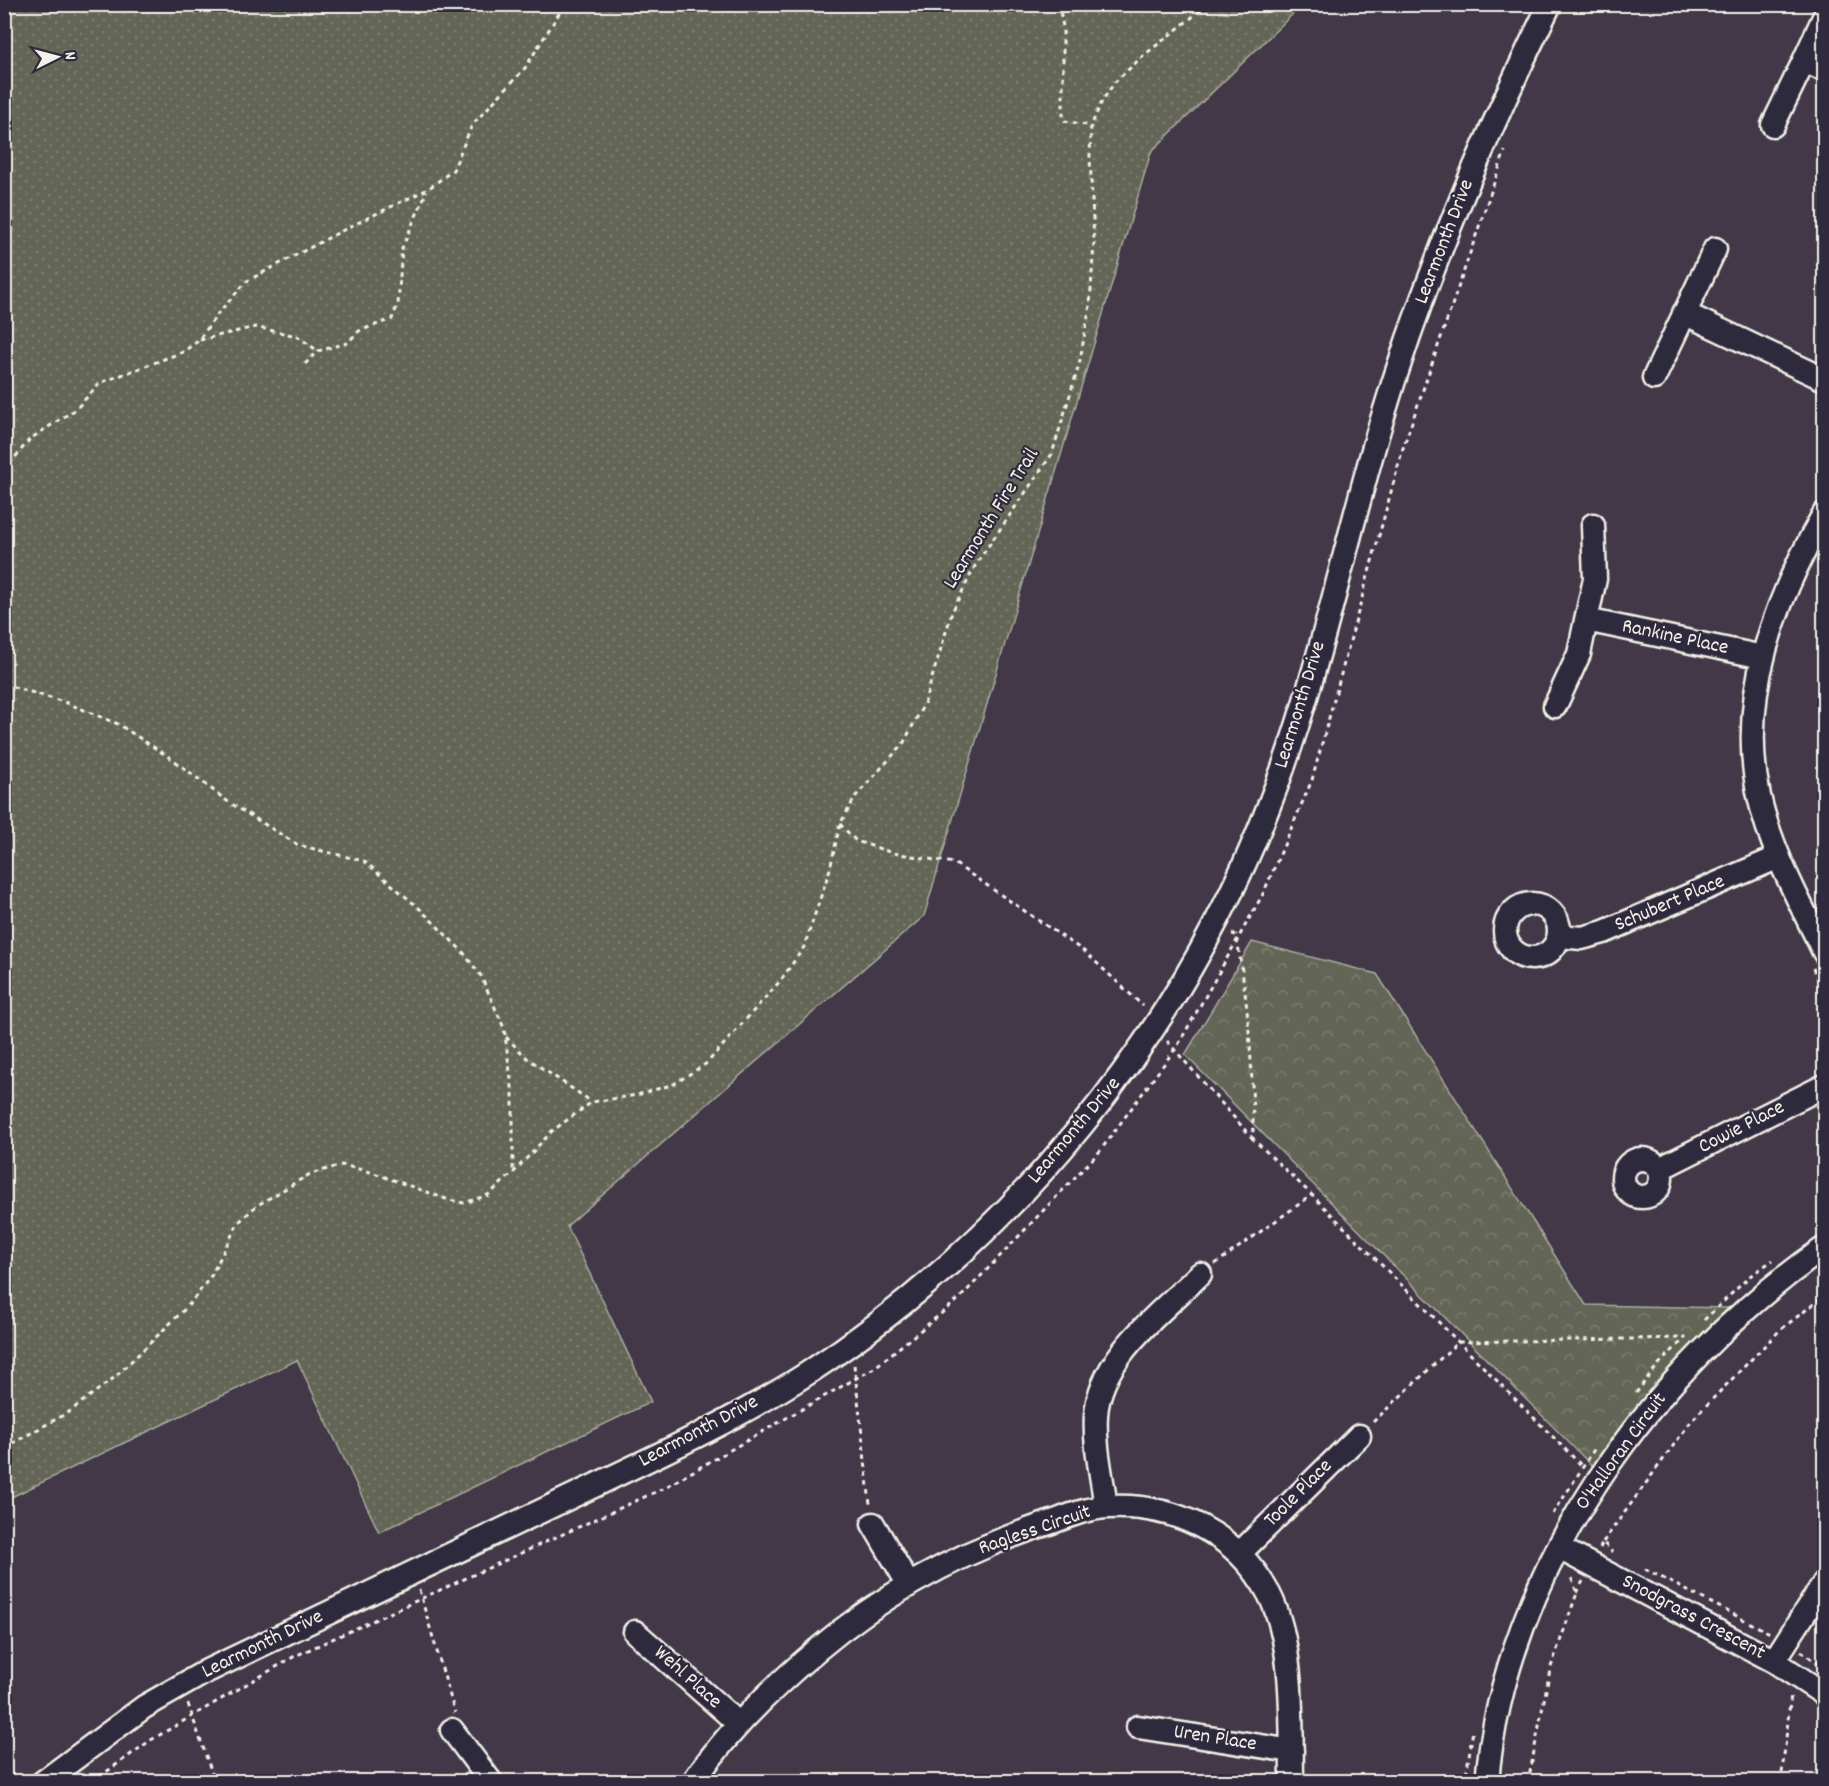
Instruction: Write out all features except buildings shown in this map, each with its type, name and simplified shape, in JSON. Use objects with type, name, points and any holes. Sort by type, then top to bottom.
[{"type":"street","name":"Learmonth Drive","points":[[43,1782],[113,1727],[181,1686],[673,1448],[775,1393],[851,1342],[956,1259],[1023,1194],[1119,1080],[1156,1025],[1214,926],[1243,868],[1290,749],[1379,427],[1441,247],[1498,112],[1550,4]]},
{"type":"street","points":[[1773,125],[1824,17]]},
{"type":"street","points":[[1804,61],[1824,70]]},
{"type":"street","points":[[1654,378],[1715,249]]},
{"type":"street","points":[[1684,313],[1824,380]]},
{"type":"street","points":[[1554,706],[1579,654],[1595,579],[1593,525]]},
{"type":"street","points":[[1822,525],[1783,593],[1763,657],[1755,695],[1753,746],[1759,796],[1779,857],[1824,950]]},
{"type":"street","name":"Rankine Place","points":[[1586,620],[1763,657]]},
{"type":"street","name":"Schubert Place","points":[[1559,936],[1582,938],[1604,932],[1779,857]]},
{"type":"street","name":"Cowie Place","points":[[1659,1169],[1824,1086]]},
{"type":"street","name":"O'Halloran Circuit","points":[[1487,1782],[1490,1742],[1516,1643],[1541,1581],[1574,1517],[1598,1480],[1667,1390],[1701,1353],[1775,1285],[1824,1248]]},
{"type":"street","points":[[1106,1507],[1096,1415],[1107,1376],[1132,1341],[1200,1274]]},
{"type":"street","name":"Toole Place","points":[[1240,1553],[1359,1436]]},
{"type":"street","name":"Ragless Circuit","points":[[693,1782],[739,1724],[818,1650],[909,1585],[965,1556],[1023,1531],[1106,1507],[1144,1508],[1180,1516],[1213,1532],[1240,1553],[1270,1595],[1281,1626],[1288,1679],[1292,1782]]},
{"type":"street","points":[[873,1524],[909,1585]]},
{"type":"street","name":"Snodgrass Crescent","points":[[1559,1548],[1774,1661],[1824,1694]]},
{"type":"street","points":[[1774,1661],[1824,1583]]},
{"type":"street","name":"Wehl Place","points":[[635,1632],[739,1724]]},
{"type":"street","name":"Uren Place","points":[[1138,1727],[1292,1751]]},
{"type":"street","points":[[452,1730],[491,1782]]},
{"type":"path","points":[[4,471],[30,439],[76,409],[100,383],[183,352],[198,341],[219,312],[247,281],[339,232],[428,189],[453,170],[472,125],[525,68],[565,4]]},
{"type":"path","points":[[1059,4],[1063,27],[1063,117],[1072,124],[1091,126]]},
{"type":"path","name":"Learmonth Fire Trail","points":[[4,1448],[69,1412],[115,1377],[188,1306],[211,1276],[229,1236],[246,1214],[310,1174],[342,1166],[371,1172],[401,1185],[464,1203],[488,1195],[513,1173],[552,1131],[592,1102],[637,1095],[674,1084],[707,1063],[781,980],[804,946],[830,869],[840,824],[856,796],[903,744],[924,704],[952,612],[976,564],[1052,454],[1079,365],[1089,305],[1094,242],[1091,126],[1102,101],[1115,82],[1143,56],[1209,4]]},
{"type":"path","points":[[92,1782],[151,1740],[295,1656],[662,1489],[874,1368],[959,1299],[1100,1151],[1174,1050],[1237,941],[1263,894],[1312,780],[1403,448],[1508,144]]},
{"type":"path","points":[[305,364],[318,351],[347,343],[359,331],[392,319],[398,304],[402,248],[428,189]]},
{"type":"path","points":[[198,341],[255,327],[297,336],[318,351]]},
{"type":"path","points":[[4,684],[67,703],[118,724],[175,761],[227,801],[298,845],[364,861],[384,876],[464,952],[481,976],[505,1036],[513,1094],[513,1173]]},
{"type":"path","points":[[840,824],[856,840],[893,853],[954,863],[1085,952],[1141,1003],[1174,1050],[1253,1138],[1598,1480]]},
{"type":"path","points":[[1214,926],[1236,935],[1248,1009],[1252,1063],[1253,1138]]},
{"type":"path","points":[[505,1036],[527,1058],[592,1102]]},
{"type":"path","points":[[1200,1274],[1312,1196]]},
{"type":"path","points":[[1603,1542],[1692,1420],[1780,1330],[1824,1296]]},
{"type":"path","points":[[1359,1436],[1458,1342],[1685,1338]]},
{"type":"path","points":[[851,1342],[873,1524]]},
{"type":"path","points":[[1528,1782],[1550,1670],[1577,1593],[1559,1548]]},
{"type":"path","points":[[413,1572],[456,1708],[452,1730]]},
{"type":"path","points":[[1781,1782],[1793,1674]]},
{"type":"path","points":[[181,1686],[215,1782]]},
{"type":"green space","points":[[5,4],[1302,5],[1151,152],[924,916],[567,1226],[651,1402],[379,1532],[297,1360],[5,1500]]},
{"type":"green space","points":[[1252,942],[1377,974],[1586,1305],[1728,1308],[1597,1471],[1185,1055]]}]
